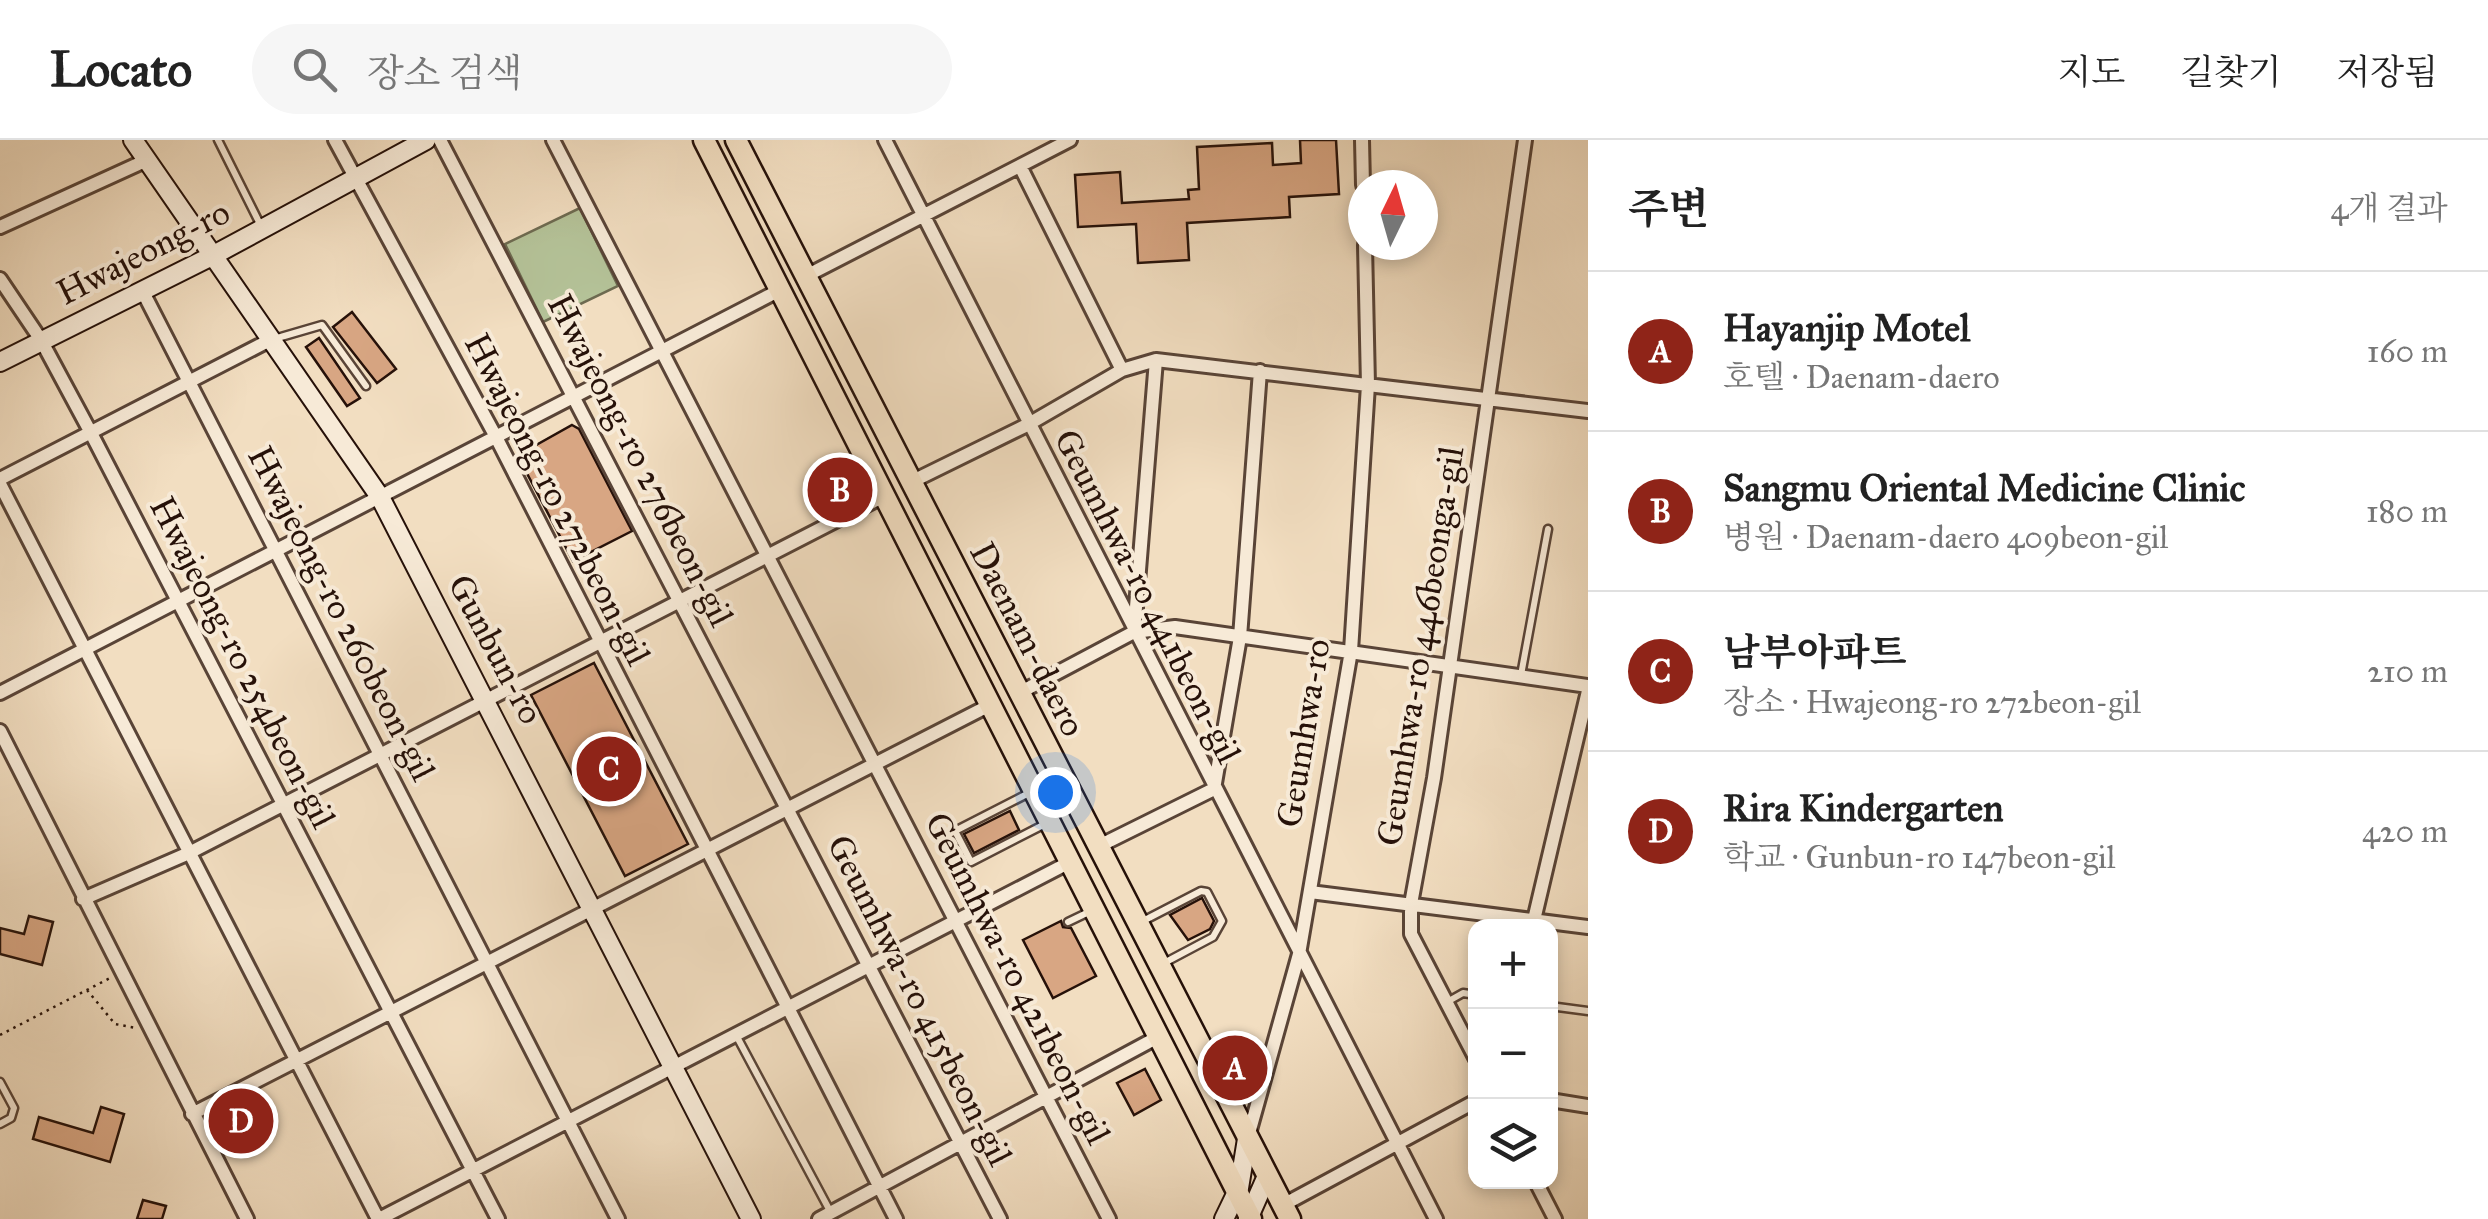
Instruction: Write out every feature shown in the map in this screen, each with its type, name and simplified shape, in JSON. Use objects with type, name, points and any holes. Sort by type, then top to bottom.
[{"type":"main road","name":"Daenam-daero","points":[[704,140],[1158,1037],[1239,1188],[1250,1218]]},
{"type":"main road","name":"Daenam-daero","points":[[736,140],[1287,1212]]},
{"type":"street","name":"Gunbun-ro","points":[[133,140],[380,497],[751,1219]]},
{"type":"street","name":"Hwajeong-ro 272beon-gil","points":[[335,140],[496,437],[896,1219]]},
{"type":"street","name":"Hwajeong-ro","points":[[0,362],[143,292],[426,140]]},
{"type":"street","name":"Hwajeong-ro 276beon-gil","points":[[440,140],[788,809]]},
{"type":"street","name":"Geumhwa-ro 421beon-gil","points":[[553,140],[1109,1219]]},
{"type":"street","name":"Geumhwa-ro 441beon-gil","points":[[885,140],[1027,425],[1436,1219]]},
{"type":"street","points":[[806,276],[1070,140]]},
{"type":"street","points":[[1362,140],[1363,170]]},
{"type":"street","name":"Geumhwa-ro 446beonga-gil","points":[[1468,1043],[1411,934],[1411,904],[1525,140]]},
{"type":"street","points":[[0,226],[147,160]]},
{"type":"street","points":[[1020,166],[1122,370]]},
{"type":"street","name":"Geumhwa-ro","points":[[1224,1219],[1239,1188],[1248,1139],[1299,954],[1351,651],[1368,384],[1364,260]]},
{"type":"street","name":"Hwajeong-ro 254beon-gil","points":[[0,279],[41,340],[91,433],[498,1219]]},
{"type":"street","points":[[0,693],[780,290]]},
{"type":"street","name":"Hwajeong-ro 260beon-gil","points":[[143,292],[616,1214]]},
{"type":"street","points":[[272,339],[0,482],[378,1219],[1070,862]]},
{"type":"street","points":[[912,482],[1027,425],[1122,370],[1156,360],[1588,411]]},
{"type":"street","points":[[1134,632],[1156,360]]},
{"type":"street","points":[[1097,847],[1214,789],[1240,637],[1260,371]]},
{"type":"street","points":[[83,899],[189,853],[884,496]]},
{"type":"street","points":[[1019,693],[1134,632],[1175,628],[1588,688],[1534,919]]},
{"type":"street","points":[[192,1114],[990,705]]},
{"type":"street","points":[[0,731],[247,1219]]},
{"type":"street","name":"Geumhwa-ro 415beon-gil","points":[[788,809],[1000,1219]]},
{"type":"street","points":[[1310,892],[1526,919]]},
{"type":"street","points":[[1558,923],[1588,927]]},
{"type":"street","points":[[825,1216],[1158,1037]]},
{"type":"street","points":[[1558,1101],[1588,1106]]},
{"type":"street","points":[[1287,1212],[1398,1143],[1468,1105]]},
{"type":"street","points":[[1250,1218],[1267,1176]]},
{"type":"street","points":[[1540,1189],[1555,1219]]},
{"type":"lane","name":"Hwajeong-ro","points":[[218,140],[261,227]]},
{"type":"lane","points":[[272,339],[322,325],[366,386]]},
{"type":"lane","points":[[1521,676],[1548,529]]},
{"type":"lane","points":[[1034,791],[955,832],[970,862],[1049,822]]},
{"type":"lane","points":[[1137,924],[1201,892],[1207,892],[1222,921],[1214,937],[1158,966]]},
{"type":"lane","points":[[1068,922],[1094,909]]},
{"type":"lane","points":[[1447,1002],[1468,994]]},
{"type":"lane","points":[[1558,1007],[1588,1011]]},
{"type":"lane","points":[[736,1034],[784,1124],[825,1216]]},
{"type":"lane","points":[[0,1082],[14,1108],[11,1118],[0,1124]]},
{"type":"path","points":[[0,1035],[120,972]]},
{"type":"path","points":[[86,990],[119,1027],[148,1028]]},
{"type":"green space","points":[[580,208],[618,286],[543,322],[505,244]]},
{"type":"building","points":[[1300,140],[1336,140],[1339,194],[1289,197],[1290,217],[1187,223],[1189,260],[1138,263],[1136,224],[1078,227],[1075,175],[1120,172],[1122,203],[1189,199],[1188,190],[1199,189],[1197,147],[1272,143],[1273,165],[1301,163]]},
{"type":"building","points":[[352,312],[396,369],[377,383],[333,327]]},
{"type":"building","points":[[319,338],[360,398],[347,406],[306,347]]},
{"type":"building","points":[[572,425],[579,429],[632,531],[573,561],[521,462],[522,453]]},
{"type":"building","points":[[594,663],[688,844],[625,876],[531,695]]},
{"type":"building","points":[[1010,811],[1019,830],[974,853],[964,834]]},
{"type":"building","points":[[1202,898],[1214,921],[1210,929],[1188,940],[1170,915]]},
{"type":"building","points":[[29,916],[53,922],[42,965],[0,954],[0,928],[24,934]]},
{"type":"building","points":[[1061,921],[1063,927],[1071,928],[1096,976],[1053,998],[1023,940]]},
{"type":"building","points":[[1145,1069],[1161,1100],[1134,1115],[1117,1083]]},
{"type":"building","points":[[101,1107],[124,1114],[110,1162],[33,1139],[39,1117],[93,1133]]},
{"type":"building","points":[[143,1200],[166,1206],[162,1219],[137,1219]]},
{"type":"place","name":"Sangmu Oriental Medicine Clinic","points":[[840,490]]},
{"type":"place","name":"남부아파트","points":[[609,769]]},
{"type":"place","name":"Hayanjip Motel","points":[[1235,1068]]},
{"type":"place","name":"Rira Kindergarten","points":[[241,1121]]}]
